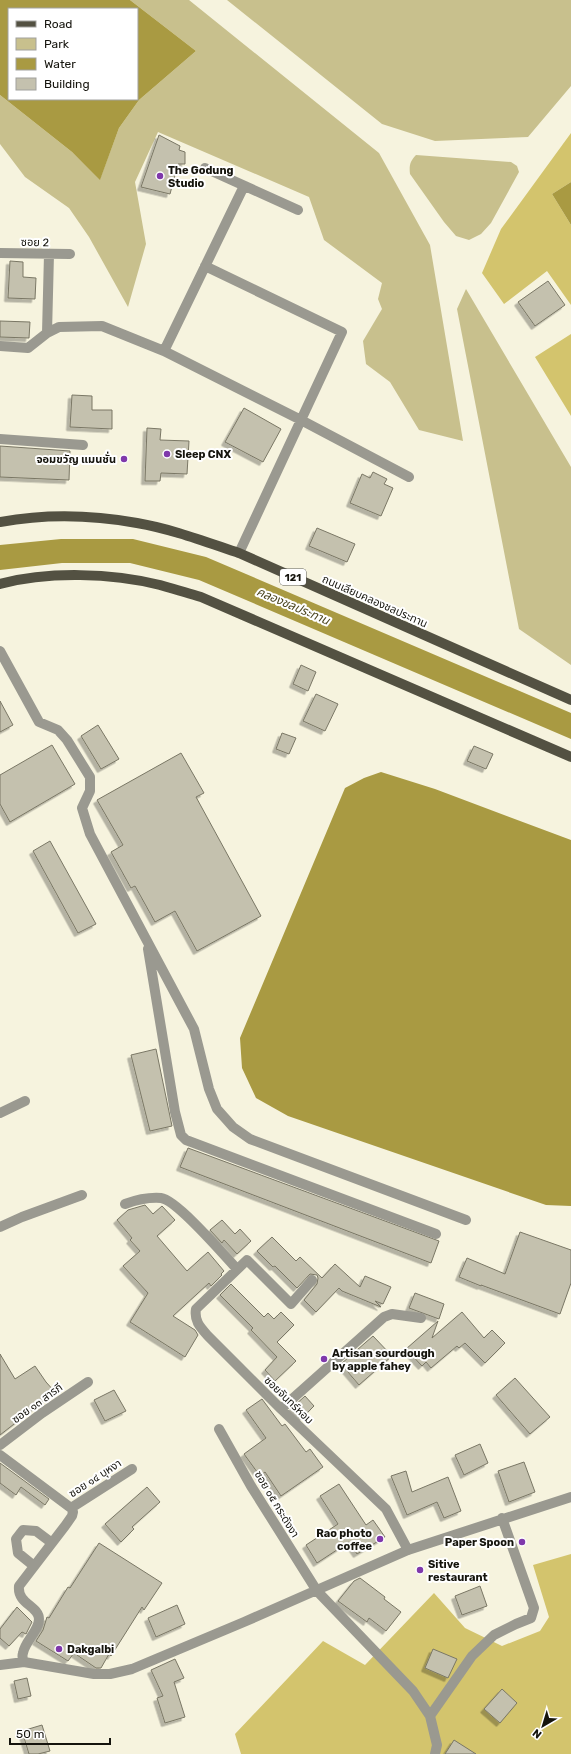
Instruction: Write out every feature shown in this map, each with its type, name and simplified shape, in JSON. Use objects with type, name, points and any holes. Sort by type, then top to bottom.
[{"type":"main road","name":"ถนนเลียบคลองชลประทาน","points":[[0,522],[45,517],[89,517],[137,523],[182,534],[239,553],[571,700]]},
{"type":"main road","points":[[0,584],[13,580],[65,575],[117,578],[160,585],[194,595],[571,756]]},
{"type":"street","points":[[205,168],[298,210]]},
{"type":"street","points":[[164,351],[244,186]]},
{"type":"street","name":"ซอย 2","points":[[0,253],[70,254]]},
{"type":"street","points":[[47,333],[49,254]]},
{"type":"street","points":[[205,266],[342,332],[239,553]]},
{"type":"street","points":[[0,346],[28,348],[47,333],[59,327],[102,326],[164,351],[301,420],[409,477]]},
{"type":"street","points":[[0,439],[83,445]]},
{"type":"street","points":[[0,651],[39,722],[58,730],[67,740],[90,778],[90,791],[82,808],[90,834],[194,1029],[208,1089],[214,1102],[233,1127],[250,1139],[270,1147],[466,1220]]},
{"type":"street","points":[[146,939],[175,1112],[181,1135],[186,1140],[436,1234]]},
{"type":"street","points":[[0,1113],[25,1101]]},
{"type":"street","points":[[0,1227],[22,1217],[82,1195]]},
{"type":"street","points":[[125,1204],[141,1199],[161,1198],[168,1200],[184,1214],[236,1268],[247,1260],[291,1304],[312,1280]]},
{"type":"street","name":"ซอยจันทร์หอม","points":[[236,1268],[196,1308],[194,1316],[198,1325],[281,1409],[386,1509],[408,1550]]},
{"type":"street","points":[[281,1409],[384,1317],[392,1314],[421,1318]]},
{"type":"street","name":"ซอย ๑๓ สารภี","points":[[0,1445],[42,1412],[88,1382]]},
{"type":"street","name":"ซอย ๐๕ กระดังงา","points":[[219,1428],[252,1486],[317,1591],[413,1691],[430,1716]]},
{"type":"street","points":[[0,1455],[71,1508],[73,1512],[72,1516],[19,1586],[18,1591],[20,1596],[38,1614],[39,1618],[37,1626],[23,1653],[24,1662]]},
{"type":"street","name":"ซอย ๑๔ บุหงา","points":[[71,1508],[132,1469]]},
{"type":"street","points":[[0,1665],[24,1662],[94,1674],[110,1674],[132,1668],[317,1591],[408,1550],[502,1518],[571,1497]]},
{"type":"street","points":[[435,1754],[437,1745],[430,1716],[472,1656],[494,1635],[531,1618],[534,1608],[502,1518]]},
{"type":"street","points":[[34,1566],[18,1553],[16,1539],[23,1530],[36,1531],[52,1543]]},
{"type":"green space","points":[[130,0],[189,0],[379,153],[430,245],[463,441],[419,430],[390,382],[366,364],[363,341],[382,309],[378,299],[382,283],[324,240],[309,197],[158,132],[135,182],[146,244],[128,307],[89,237],[69,208],[25,177],[0,144],[0,95],[72,152],[100,179],[119,128],[139,100],[196,51]]},
{"type":"green space","points":[[227,0],[571,0],[571,86],[528,137],[435,141],[382,124]]},
{"type":"green space","points":[[416,155],[511,162],[517,166],[519,172],[491,223],[481,234],[469,240],[456,236],[444,222],[410,174],[410,164]]},
{"type":"green space","points":[[466,289],[571,467],[571,665],[519,629],[457,309]]},
{"type":"shaded area","points":[[571,133],[571,182],[552,194],[571,225],[571,305],[547,271],[504,304],[482,273],[501,229]]},
{"type":"shaded area","points":[[571,334],[571,416],[535,357]]},
{"type":"shaded area","points":[[571,1554],[571,1754],[241,1754],[235,1734],[323,1641],[365,1665],[434,1593],[465,1628],[502,1646],[540,1631],[549,1617],[533,1565]]},
{"type":"water","points":[[0,0],[130,0],[196,51],[139,100],[119,128],[100,180],[72,152],[0,95]]},
{"type":"water","points":[[571,182],[571,225],[552,194]]},
{"type":"water","name":"คลองชลประทาน","points":[[61,539],[133,539],[206,557],[571,713],[571,739],[199,580],[130,563],[62,563],[0,570],[0,545]]},
{"type":"water","points":[[381,772],[435,789],[571,840],[571,1206],[546,1205],[288,1116],[256,1098],[242,1068],[240,1038],[345,788],[364,778]]},
{"type":"building","name":"The Godung Studio","points":[[159,135],[180,146],[179,150],[185,152],[185,164],[178,164],[170,194],[141,187]]},
{"type":"building","points":[[10,261],[23,262],[23,277],[36,278],[35,299],[8,298]]},
{"type":"building","points":[[548,281],[565,305],[535,326],[518,302]]},
{"type":"building","points":[[0,321],[30,322],[29,338],[0,337]]},
{"type":"building","points":[[72,395],[92,396],[92,410],[112,410],[112,429],[70,427]]},
{"type":"building","points":[[244,408],[281,429],[263,462],[225,442]]},
{"type":"building","name":"Sleep CNX","points":[[147,428],[161,429],[160,440],[189,441],[187,474],[161,473],[160,481],[145,481]]},
{"type":"building","points":[[0,446],[70,451],[69,480],[0,477]]},
{"type":"building","points":[[373,472],[387,479],[384,484],[393,488],[381,516],[350,503],[362,474],[370,478]]},
{"type":"building","points":[[317,528],[355,544],[347,562],[309,546]]},
{"type":"building","points":[[301,665],[316,672],[308,691],[293,684]]},
{"type":"building","points":[[316,694],[338,704],[325,731],[303,721]]},
{"type":"building","points":[[0,701],[13,725],[0,732]]},
{"type":"building","points":[[98,725],[119,759],[101,769],[81,736]]},
{"type":"building","points":[[282,733],[296,738],[289,754],[276,749]]},
{"type":"building","points":[[52,745],[75,784],[10,822],[0,804],[0,775]]},
{"type":"building","points":[[474,746],[493,754],[486,769],[467,761]]},
{"type":"building","points":[[181,753],[204,793],[196,797],[261,916],[197,951],[175,911],[155,922],[135,886],[131,888],[111,852],[123,845],[97,800]]},
{"type":"building","points":[[50,841],[96,924],[78,933],[33,851]]},
{"type":"building","points":[[156,1049],[172,1126],[150,1131],[131,1055]]},
{"type":"building","points":[[188,1148],[439,1241],[431,1263],[180,1167]]},
{"type":"building","points":[[145,1205],[153,1214],[162,1206],[175,1220],[157,1236],[187,1271],[208,1252],[224,1271],[211,1286],[209,1283],[173,1316],[195,1330],[198,1335],[185,1357],[130,1322],[148,1293],[123,1266],[140,1251],[130,1240],[132,1238],[117,1220],[128,1210]]},
{"type":"building","points":[[222,1220],[235,1234],[240,1229],[251,1241],[237,1254],[224,1240],[222,1243],[210,1230]]},
{"type":"building","points":[[520,1232],[571,1250],[571,1283],[560,1314],[459,1277],[467,1258],[505,1274]]},
{"type":"building","points":[[272,1237],[296,1261],[300,1257],[322,1278],[335,1264],[360,1287],[365,1276],[391,1287],[383,1304],[375,1301],[381,1307],[342,1291],[339,1288],[316,1312],[304,1300],[317,1284],[317,1275],[310,1274],[297,1288],[275,1266],[273,1267],[257,1251]]},
{"type":"building","points":[[231,1284],[264,1317],[268,1313],[274,1319],[281,1312],[294,1325],[277,1342],[296,1361],[275,1381],[265,1370],[277,1357],[251,1330],[253,1328],[220,1295]]},
{"type":"building","points":[[415,1293],[444,1304],[439,1319],[409,1308]]},
{"type":"building","points":[[462,1312],[484,1338],[492,1330],[505,1343],[485,1363],[465,1343],[459,1348],[457,1346],[431,1368],[426,1362],[422,1366],[406,1349],[438,1321],[432,1338]]},
{"type":"building","points":[[373,1336],[392,1356],[359,1385],[341,1364]]},
{"type":"building","points":[[0,1354],[15,1379],[35,1366],[55,1392],[0,1435]]},
{"type":"building","points":[[515,1378],[550,1417],[530,1434],[496,1395]]},
{"type":"building","points":[[114,1390],[126,1411],[105,1421],[94,1400]]},
{"type":"building","points":[[305,1396],[314,1406],[303,1417],[293,1407]]},
{"type":"building","points":[[262,1399],[282,1426],[285,1424],[306,1452],[310,1449],[323,1467],[281,1496],[265,1472],[260,1476],[244,1454],[266,1438],[246,1410]]},
{"type":"building","points":[[480,1444],[488,1463],[464,1475],[455,1455]]},
{"type":"building","points":[[524,1462],[535,1492],[509,1502],[498,1471]]},
{"type":"building","points":[[0,1463],[49,1499],[45,1505],[21,1487],[16,1495],[0,1483]]},
{"type":"building","points":[[406,1471],[412,1492],[448,1477],[461,1511],[444,1518],[437,1502],[407,1515],[391,1476]]},
{"type":"building","points":[[339,1484],[366,1525],[373,1520],[385,1537],[357,1554],[349,1542],[317,1563],[306,1545],[338,1524],[320,1496]]},
{"type":"building","points":[[147,1487],[160,1502],[132,1527],[134,1529],[121,1542],[105,1524]]},
{"type":"building","points":[[99,1543],[162,1583],[144,1610],[142,1607],[111,1656],[109,1654],[101,1668],[96,1668],[74,1653],[68,1661],[36,1641],[43,1630],[47,1617],[49,1618],[68,1587],[70,1588]]},
{"type":"building","points":[[360,1578],[385,1597],[384,1599],[401,1612],[386,1631],[369,1618],[367,1622],[338,1601],[354,1581]]},
{"type":"building","points":[[480,1586],[487,1606],[462,1615],[455,1596]]},
{"type":"building","points":[[177,1605],[185,1624],[156,1637],[148,1618]]},
{"type":"building","points":[[17,1607],[32,1622],[26,1634],[22,1632],[9,1646],[0,1638],[0,1629]]},
{"type":"building","points":[[433,1649],[457,1659],[448,1678],[425,1668]]},
{"type":"building","points":[[175,1659],[184,1678],[174,1682],[185,1717],[165,1723],[157,1698],[163,1696],[151,1670]]},
{"type":"building","points":[[27,1678],[31,1696],[18,1699],[14,1681]]},
{"type":"building","points":[[502,1689],[517,1703],[500,1723],[484,1709]]},
{"type":"building","points":[[42,1725],[50,1751],[38,1754],[29,1754],[22,1731]]},
{"type":"building","points":[[454,1740],[476,1754],[445,1754]]},
{"type":"place","name":"The Godung Studio","points":[[160,176]]},
{"type":"place","name":"Sleep CNX","points":[[167,454]]},
{"type":"place","name":"จอมขวัญ แมนชั่น","points":[[124,459]]},
{"type":"place","name":"Artisan sourdough by apple fahey","points":[[324,1359]]},
{"type":"place","name":"Rao photo coffee","points":[[380,1539]]},
{"type":"place","name":"Paper Spoon","points":[[522,1542]]},
{"type":"place","name":"Sitive restaurant","points":[[420,1570]]},
{"type":"place","name":"Dakgalbi","points":[[59,1649]]}]
